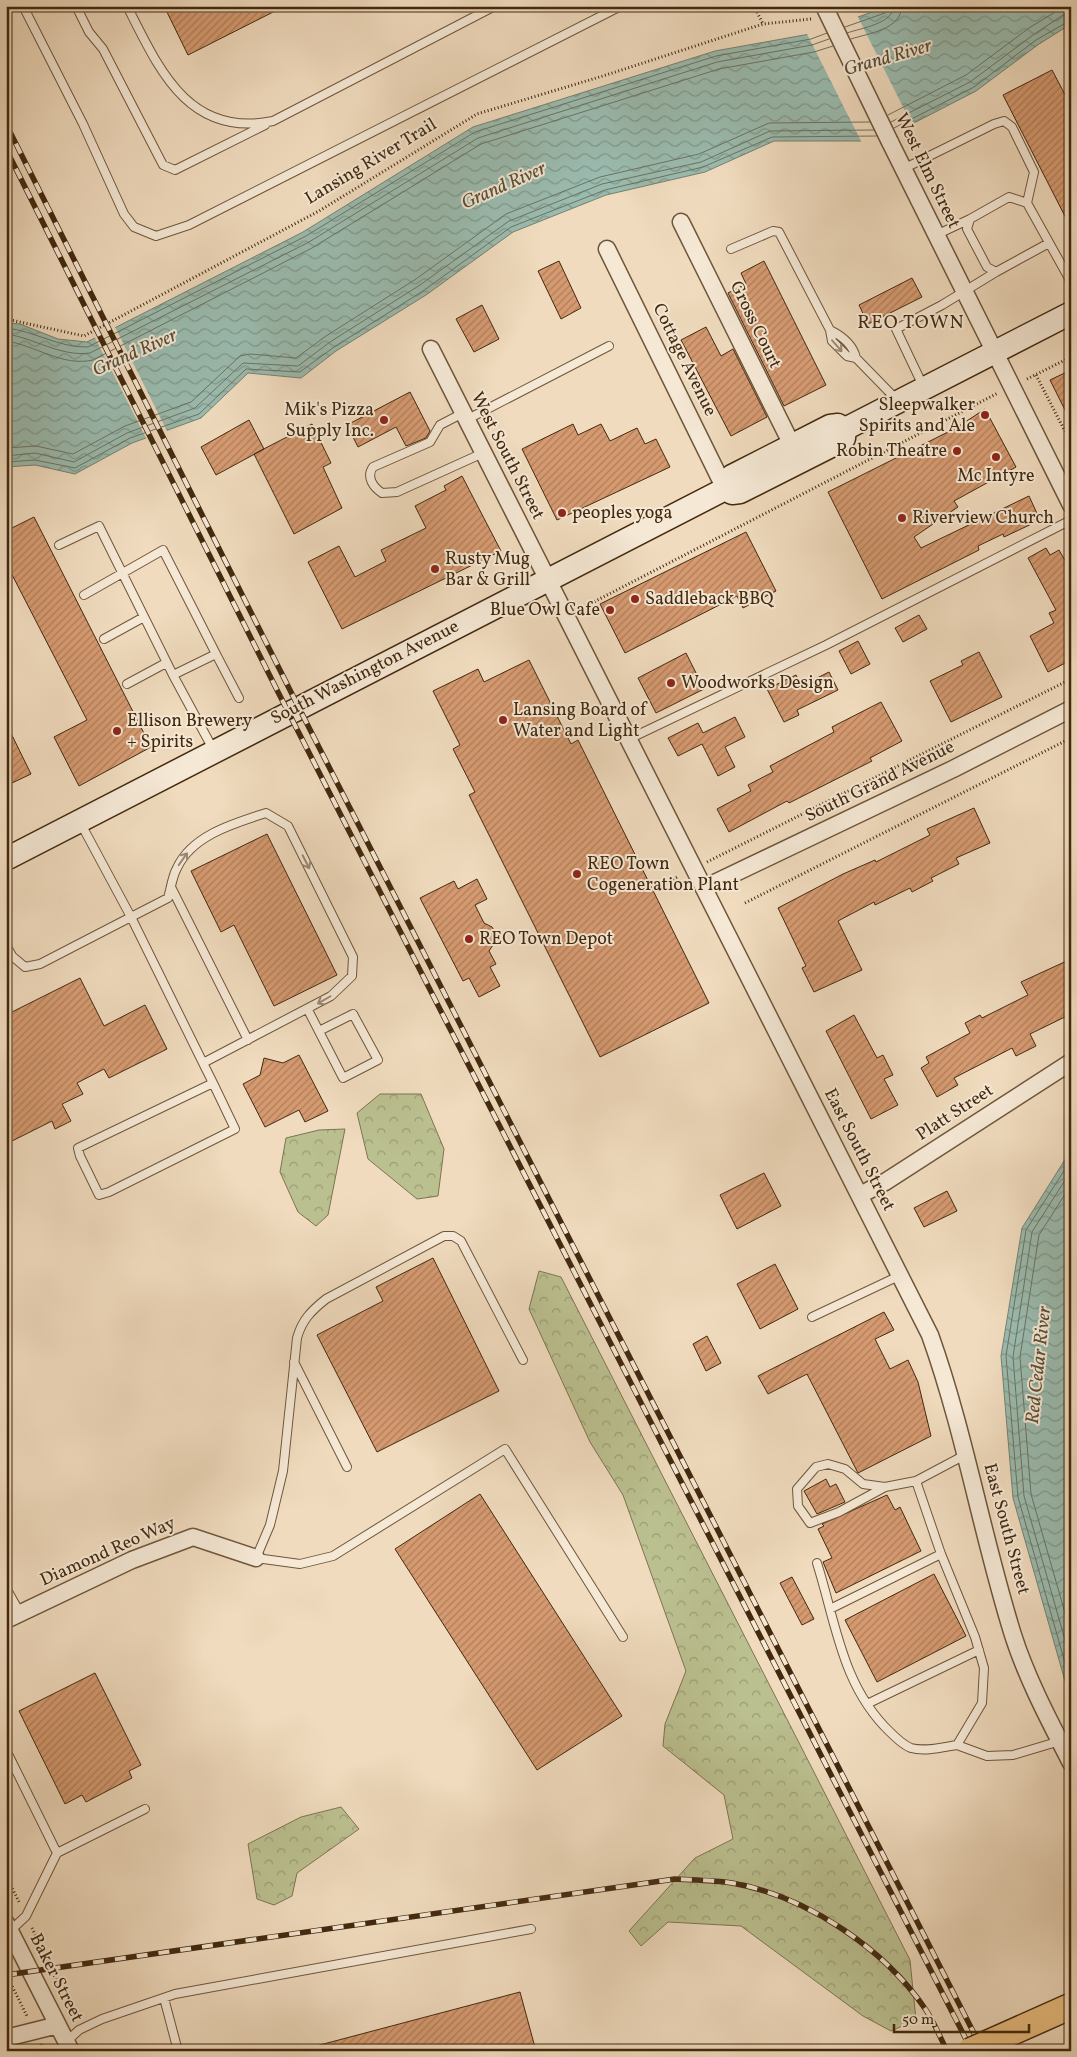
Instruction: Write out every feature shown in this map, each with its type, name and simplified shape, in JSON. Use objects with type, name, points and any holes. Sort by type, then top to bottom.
[{"type":"main road","points":[[970,2051],[1071,2006]]},
{"type":"street","name":"West Elm Street","points":[[822,12],[890,142],[1071,505]]},
{"type":"street","name":"Gross Court","points":[[681,222],[792,445]]},
{"type":"street","name":"Cottage Avenue","points":[[607,249],[725,489]]},
{"type":"street","name":"South Washington Avenue","points":[[845,429],[925,390],[1071,313]]},
{"type":"street","name":"West South Street","points":[[431,349],[547,580]]},
{"type":"street","name":"South Washington Avenue","points":[[725,489],[726,481],[732,476],[830,426],[838,425],[845,429]]},
{"type":"street","name":"South Washington Avenue","points":[[725,489],[732,493],[740,492],[837,443],[844,438],[845,429]]},
{"type":"street","name":"South Washington Avenue","points":[[6,859],[725,489]]},
{"type":"street","name":"East South Street","points":[[547,580],[930,1335],[946,1379],[1013,1636],[1071,1763]]},
{"type":"street","name":"South Grand Avenue","points":[[704,888],[954,769],[1071,709]]},
{"type":"street","name":"Platt Street","points":[[860,1195],[885,1182],[1071,1062]]},
{"type":"street","name":"Diamond Reo Way","points":[[13,1616],[132,1560],[193,1537],[256,1558]]},
{"type":"street","name":"Baker Street","points":[[8,1927],[68,2046]]},
{"type":"street","points":[[6,2038],[58,2025]]},
{"type":"lane","points":[[23,6],[83,124],[124,214],[134,227],[156,236],[175,232],[621,6]]},
{"type":"lane","points":[[76,6],[89,32],[102,49],[163,165],[175,170],[495,6]]},
{"type":"lane","points":[[127,6],[158,68],[171,85],[188,101],[206,113],[229,122],[249,124],[273,121]]},
{"type":"lane","points":[[903,169],[994,124],[1004,121],[1012,127],[1034,172],[1027,203],[1071,282]]},
{"type":"lane","points":[[936,235],[970,219],[1009,197],[1027,203]]},
{"type":"lane","points":[[970,219],[967,229],[987,267],[996,272]]},
{"type":"lane","points":[[731,249],[773,231],[779,232],[830,330],[839,334],[854,349],[856,358],[899,402]]},
{"type":"lane","points":[[925,390],[896,329],[1049,243]]},
{"type":"lane","points":[[483,453],[397,492],[382,493],[372,481],[370,475],[373,466],[430,442],[440,425],[465,417],[610,346]]},
{"type":"lane","points":[[629,739],[826,645],[1071,520]]},
{"type":"lane","points":[[59,545],[99,526],[166,663],[214,751]]},
{"type":"lane","points":[[84,595],[163,550],[239,698]]},
{"type":"lane","points":[[104,639],[144,617]]},
{"type":"lane","points":[[173,675],[216,654]]},
{"type":"lane","points":[[127,684],[166,663]]},
{"type":"lane","points":[[6,945],[12,956],[25,967],[40,964],[168,898],[177,868],[192,846],[233,824],[266,813],[288,826],[354,957],[352,976],[332,996],[203,1063]]},
{"type":"lane","points":[[79,821],[131,917],[213,1083],[235,1129],[109,1192],[99,1195],[78,1148],[213,1083]]},
{"type":"lane","points":[[171,887],[248,1040]]},
{"type":"lane","points":[[308,1010],[343,1078],[378,1060],[353,1014],[319,1031]]},
{"type":"lane","points":[[523,1360],[461,1241],[453,1236],[444,1236],[326,1299],[308,1312],[301,1325],[294,1362],[280,1488],[270,1525],[256,1558],[300,1564],[333,1556],[505,1449],[623,1637]]},
{"type":"lane","points":[[812,1318],[901,1275]]},
{"type":"lane","points":[[294,1362],[347,1467]]},
{"type":"lane","points":[[885,1487],[863,1484],[844,1470],[828,1464],[816,1467],[797,1490],[798,1506],[810,1523],[839,1512],[885,1487],[916,1480],[966,1455]]},
{"type":"lane","points":[[916,1480],[941,1554],[959,1593],[984,1668],[982,1703],[957,1746]]},
{"type":"lane","points":[[830,1608],[941,1554]]},
{"type":"lane","points":[[817,1563],[830,1608],[837,1643],[858,1690],[880,1723],[899,1741],[912,1748],[957,1746],[987,1756],[1013,1755],[1060,1742]]},
{"type":"lane","points":[[6,1588],[13,1616]]},
{"type":"lane","points":[[867,1704],[979,1650]]},
{"type":"lane","points":[[6,1750],[57,1854]]},
{"type":"lane","points":[[8,1927],[26,1916],[57,1854],[145,1809]]},
{"type":"lane","points":[[68,2046],[79,2030],[102,2020],[185,1992],[531,1929]]},
{"type":"lane","points":[[164,1998],[178,2051]]},
{"type":"lane","points":[[1065,2051],[1071,2048]]},
{"type":"path","points":[[754,6],[762,24]]},
{"type":"path","name":"Lansing River Trail","points":[[6,319],[84,336],[319,210],[477,114],[606,75],[762,24],[822,12]]},
{"type":"path","points":[[582,608],[1036,374],[1071,358]]},
{"type":"path","points":[[1036,374],[1071,443]]},
{"type":"path","points":[[667,883],[1071,679]]},
{"type":"path","points":[[745,903],[1071,738]]},
{"type":"path","points":[[6,1876],[64,1996]]},
{"type":"path","points":[[6,1974],[44,2051]]},
{"type":"green space","points":[[380,1094],[421,1094],[444,1149],[438,1196],[417,1199],[368,1159],[357,1113]]},
{"type":"green space","points":[[345,1129],[328,1215],[316,1226],[298,1212],[280,1172],[286,1138],[319,1130]]},
{"type":"green space","points":[[539,1271],[561,1277],[910,1960],[916,2020],[891,2031],[863,2016],[741,1926],[668,1922],[641,1946],[629,1931],[695,1858],[733,1839],[724,1795],[663,1746],[665,1724],[686,1671],[623,1495],[590,1442],[529,1309]]},
{"type":"green space","points":[[341,1807],[359,1829],[297,1873],[292,1896],[274,1905],[257,1899],[248,1844],[301,1817]]},
{"type":"water","name":"Grand River","points":[[889,6],[1071,6],[1071,24],[1039,44],[976,91],[879,141],[774,141],[705,172],[606,195],[513,232],[426,295],[336,351],[301,378],[248,373],[201,418],[132,443],[75,474],[35,465],[6,467],[6,323],[20,324],[58,339],[87,342],[303,232],[473,127],[715,51],[810,34]]},
{"type":"water","name":"Red Cedar River","points":[[1071,1150],[1071,1702],[1013,1498],[1001,1356],[1022,1228]]},
{"type":"pier","points":[[857,15],[913,127],[880,143],[862,143],[806,32]]},
{"type":"pier","points":[[114,325],[168,433],[147,440],[94,336]]},
{"type":"building","points":[[164,6],[285,6],[188,55]]},
{"type":"building","points":[[1052,70],[1071,106],[1071,228],[1003,95]]},
{"type":"building","points":[[559,261],[581,308],[561,319],[538,271]]},
{"type":"building","points":[[764,261],[826,385],[784,406],[728,293],[746,284],[741,273]]},
{"type":"building","points":[[912,278],[922,297],[868,324],[859,305]]},
{"type":"building","points":[[482,305],[499,339],[474,352],[456,319]]},
{"type":"building","points":[[706,327],[721,356],[733,349],[767,417],[731,436],[681,340]]},
{"type":"building","points":[[1071,370],[1071,422],[1050,380]]},
{"type":"building","name":"Mik's Pizza Supply Inc.","points":[[410,392],[430,431],[426,438],[406,446],[396,427],[358,447],[347,425]]},
{"type":"building","name":"Riverview Church","points":[[985,409],[1016,467],[954,501],[958,507],[914,537],[921,548],[1029,496],[1040,520],[1004,537],[1003,534],[978,546],[979,550],[882,599],[828,492],[956,428]]},
{"type":"building","points":[[249,420],[264,449],[216,475],[201,447]]},
{"type":"building","points":[[312,424],[331,463],[323,467],[342,508],[294,534],[254,454]]},
{"type":"building","points":[[573,424],[578,435],[601,424],[610,441],[637,428],[645,444],[656,439],[670,467],[557,520],[522,449]]},
{"type":"building","points":[[462,476],[501,551],[342,629],[308,562],[339,546],[355,577],[386,561],[381,550],[426,528],[415,506],[446,490],[444,486]]},
{"type":"building","points":[[34,517],[151,747],[79,786],[54,737],[87,720],[6,563],[6,531]]},
{"type":"building","points":[[746,532],[776,591],[743,608],[737,596],[625,653],[600,604]]},
{"type":"building","points":[[1046,548],[1050,555],[1059,550],[1071,571],[1071,660],[1048,672],[1030,636],[1054,623],[1049,613],[1056,610],[1028,558]]},
{"type":"building","points":[[919,615],[927,629],[903,642],[895,628]]},
{"type":"building","points":[[858,641],[870,664],[851,674],[839,651]]},
{"type":"building","points":[[979,652],[1002,697],[951,722],[930,681],[963,665],[961,661]]},
{"type":"building","name":"Woodworks Design","points":[[686,653],[704,689],[656,713],[638,678]]},
{"type":"building","name":"REO Town Cogeneration Plant","points":[[529,660],[571,744],[578,740],[709,1003],[600,1057],[469,795],[475,792],[453,749],[460,745],[433,691],[478,669],[484,682]]},
{"type":"building","points":[[829,672],[838,690],[797,710],[799,715],[784,722],[767,689],[796,675],[801,686]]},
{"type":"building","points":[[881,702],[902,741],[870,758],[872,761],[789,803],[787,801],[729,832],[717,809],[751,791],[748,785],[773,772],[770,766],[834,732],[832,727]]},
{"type":"building","points":[[735,717],[745,737],[725,747],[735,767],[718,776],[702,744],[678,756],[668,738],[698,723],[703,733]]},
{"type":"building","points":[[6,723],[31,774],[12,783],[6,772]]},
{"type":"building","points":[[974,808],[990,843],[956,858],[959,864],[931,878],[933,881],[912,892],[910,888],[875,905],[874,902],[838,921],[862,970],[814,992],[802,968],[806,966],[778,908],[843,874],[875,860],[876,862],[930,835],[927,829]]},
{"type":"building","points":[[267,834],[337,975],[274,1006],[234,925],[221,932],[191,871]]},
{"type":"building","name":"REO Town Depot","points":[[477,879],[487,899],[475,905],[484,923],[492,927],[495,932],[495,942],[489,951],[496,964],[490,967],[500,986],[479,997],[469,978],[463,981],[420,898],[454,881],[458,889]]},
{"type":"building","points":[[1071,959],[1071,1014],[1030,1034],[1036,1046],[1016,1056],[1012,1048],[954,1078],[958,1085],[937,1097],[921,1068],[929,1063],[926,1057],[970,1033],[965,1023],[980,1015],[982,1018],[1028,995],[1021,982]]},
{"type":"building","points":[[80,978],[104,1026],[145,1005],[167,1049],[109,1078],[104,1069],[77,1083],[83,1094],[62,1104],[71,1121],[55,1129],[52,1121],[6,1144],[6,1015]]},
{"type":"building","points":[[854,1015],[877,1058],[883,1055],[893,1075],[884,1079],[898,1105],[871,1119],[826,1031]]},
{"type":"building","points":[[299,1055],[328,1111],[305,1122],[299,1110],[265,1127],[243,1084],[260,1075],[264,1058],[283,1063]]},
{"type":"building","points":[[764,1173],[781,1206],[737,1229],[720,1195]]},
{"type":"building","points":[[947,1191],[957,1211],[924,1227],[914,1208]]},
{"type":"building","points":[[433,1258],[499,1391],[377,1452],[317,1335],[383,1301],[376,1287]]},
{"type":"building","points":[[775,1264],[798,1309],[760,1329],[737,1284]]},
{"type":"building","points":[[884,1312],[894,1330],[875,1339],[890,1369],[908,1360],[918,1382],[931,1436],[858,1473],[807,1374],[768,1394],[758,1376]]},
{"type":"building","points":[[707,1336],[721,1363],[706,1371],[693,1344]]},
{"type":"building","points":[[826,1479],[830,1487],[836,1484],[845,1502],[817,1514],[804,1491]]},
{"type":"building","points":[[480,1494],[622,1716],[537,1770],[395,1549]]},
{"type":"building","points":[[887,1495],[895,1510],[900,1507],[921,1551],[836,1593],[823,1562],[832,1558],[818,1529],[824,1526],[822,1524]]},
{"type":"building","points":[[934,1574],[966,1636],[877,1682],[845,1620]]},
{"type":"building","points":[[792,1577],[814,1619],[802,1625],[780,1583]]},
{"type":"building","points":[[95,1673],[141,1765],[129,1771],[132,1778],[86,1802],[82,1795],[65,1804],[19,1711]]},
{"type":"building","points":[[520,1992],[536,2051],[317,2051],[316,2046]]},
{"type":"railway","points":[[6,124],[299,708],[983,2051]]},
{"type":"railway","points":[[6,149],[278,692],[972,2051]]},
{"type":"railway","points":[[6,1975],[675,1879],[718,1881],[760,1890],[788,1900],[841,1928],[866,1946],[909,1987],[929,2015],[947,2051]]},
{"type":"place","name":"Sleepwalker Spirits and Ale","points":[[985,415]]},
{"type":"place","name":"Mik's Pizza Supply Inc.","points":[[384,420]]},
{"type":"place","name":"Robin Theatre","points":[[957,451]]},
{"type":"place","name":"Mc Intyre","points":[[996,457]]},
{"type":"place","name":"peoples yoga","points":[[562,513]]},
{"type":"place","name":"Riverview Church","points":[[902,518]]},
{"type":"place","name":"Rusty Mug Bar & Grill","points":[[435,569]]},
{"type":"place","name":"Saddleback BBQ","points":[[635,599]]},
{"type":"place","name":"Blue Owl Cafe","points":[[610,610]]},
{"type":"place","name":"Woodworks Design","points":[[671,683]]},
{"type":"place","name":"Lansing Board of Water and Light","points":[[503,720]]},
{"type":"place","name":"Ellison Brewery + Spirits","points":[[117,731]]},
{"type":"place","name":"REO Town Cogeneration Plant","points":[[577,874]]},
{"type":"place","name":"REO Town Depot","points":[[469,939]]},
{"type":"district","name":"REO TOWN","points":[[911,323]]}]
